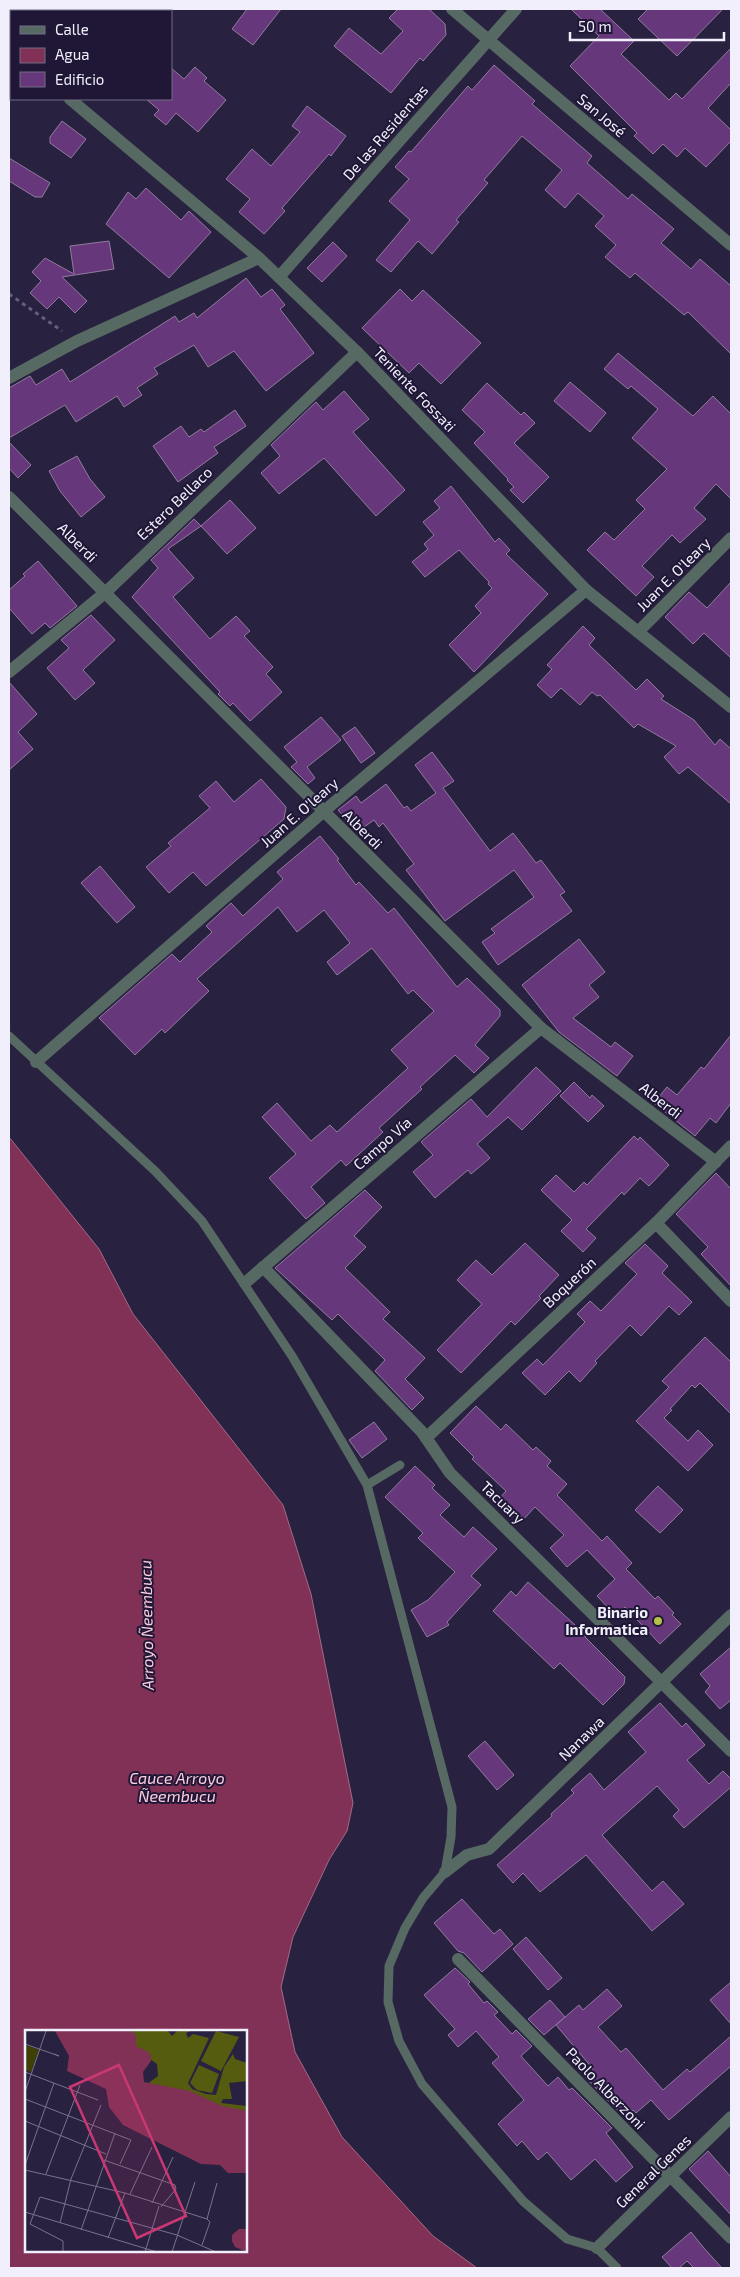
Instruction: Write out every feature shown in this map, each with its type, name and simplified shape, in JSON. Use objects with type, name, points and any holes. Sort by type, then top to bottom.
[{"type":"street","name":"San José","points":[[452,9],[731,245]]},
{"type":"street","name":"De las Residentas","points":[[279,277],[516,9]]},
{"type":"street","name":"Teniente Fossati","points":[[71,100],[279,277],[357,352],[586,590],[731,707]]},
{"type":"street","points":[[9,378],[77,341],[259,258]]},
{"type":"street","name":"Estero Bellaco","points":[[9,672],[106,592],[357,352]]},
{"type":"street","name":"Alberdi","points":[[9,496],[541,1028],[716,1162]]},
{"type":"street","name":"Juan E. O'leary","points":[[638,632],[731,538]]},
{"type":"street","name":"Juan E. O'leary","points":[[36,1062],[323,812],[586,590]]},
{"type":"street","name":"Campo Vía","points":[[245,1283],[541,1028]]},
{"type":"street","name":"Boquerón","points":[[426,1438],[656,1223],[731,1146]]},
{"type":"street","points":[[656,1223],[731,1301]]},
{"type":"street","name":"Tacuary","points":[[263,1267],[426,1438],[450,1473],[731,1751]]},
{"type":"street","name":"Nanawa","points":[[445,1872],[467,1855],[488,1849],[731,1615]]},
{"type":"street","name":"Paolo Alberzoni","points":[[458,1959],[731,2238]]},
{"type":"street","name":"General Genes","points":[[597,2248],[731,2117]]},
{"type":"lane","points":[[9,1036],[155,1171],[196,1214],[245,1283],[292,1356],[368,1485],[452,1807],[451,1837],[445,1872],[423,1898],[405,1928],[389,1966],[388,2002],[399,2041],[422,2084],[523,2201],[567,2238],[597,2248],[617,2268]]},
{"type":"lane","points":[[368,1485],[400,1465]]},
{"type":"path","points":[[9,294],[77,341]]},
{"type":"water","name":"Cauce Arroyo Ñeembucu","points":[[9,1137],[99,1249],[133,1314],[283,1505],[311,1594],[353,1803],[347,1831],[329,1860],[293,1937],[281,1987],[295,2052],[342,2137],[433,2236],[477,2268],[9,2268]]},
{"type":"building","points":[[247,9],[281,9],[253,45],[232,29]]},
{"type":"building","points":[[398,9],[429,9],[445,24],[446,35],[423,61],[420,58],[391,93],[334,46],[349,28],[381,54],[403,31],[389,18]]},
{"type":"building","points":[[571,9],[600,9],[634,41],[621,54],[669,100],[676,93],[682,99],[731,48],[731,83],[708,108],[731,130],[731,141],[706,167],[685,148],[677,157],[663,144],[653,154],[634,136],[637,133],[570,66],[599,36]]},
{"type":"building","points":[[648,9],[723,9],[677,56],[638,19]]},
{"type":"building","points":[[494,65],[535,101],[532,104],[592,156],[587,163],[628,199],[632,194],[674,229],[661,243],[691,269],[700,259],[731,286],[731,354],[688,312],[684,315],[635,273],[630,278],[605,257],[616,245],[595,226],[604,216],[578,193],[565,208],[545,190],[562,170],[522,136],[484,180],[488,183],[456,220],[459,222],[432,254],[418,241],[391,272],[376,260],[410,220],[389,201],[409,179],[395,167],[409,151],[411,152],[468,86],[472,90]]},
{"type":"building","points":[[195,67],[207,78],[204,81],[226,100],[198,132],[176,113],[166,125],[154,115],[159,110],[147,100],[172,100],[172,69],[184,79]]},
{"type":"building","points":[[307,106],[346,136],[331,156],[329,154],[282,208],[285,211],[264,234],[239,212],[250,199],[226,179],[252,149],[271,166],[300,132],[292,126]]},
{"type":"building","points":[[62,121],[86,139],[71,158],[50,143],[50,137]]},
{"type":"building","points":[[9,158],[50,183],[42,197],[35,197],[9,181]]},
{"type":"building","points":[[146,188],[181,220],[189,211],[211,232],[169,278],[106,224],[128,192],[136,199]]},
{"type":"building","points":[[109,241],[114,269],[62,277],[87,301],[75,313],[59,297],[47,309],[30,293],[41,281],[32,272],[45,258],[74,274],[70,246]]},
{"type":"building","points":[[333,242],[347,256],[322,282],[307,268]]},
{"type":"building","points":[[246,278],[261,297],[272,289],[285,305],[280,309],[314,353],[266,391],[234,351],[208,367],[194,345],[154,368],[158,374],[137,388],[142,395],[124,407],[117,396],[76,422],[65,405],[9,438],[9,388],[30,376],[36,385],[62,369],[70,382],[175,316],[179,322],[194,313],[197,318]]},
{"type":"building","points":[[400,289],[412,301],[423,290],[481,343],[441,384],[419,363],[409,373],[362,328]]},
{"type":"building","points":[[618,353],[693,416],[713,396],[731,414],[731,499],[716,484],[694,508],[706,519],[680,543],[672,535],[642,566],[654,577],[636,596],[587,550],[605,532],[614,540],[645,509],[636,500],[667,469],[632,438],[658,409],[631,386],[628,389],[604,369]]},
{"type":"building","points":[[570,382],[606,413],[590,432],[554,401]]},
{"type":"building","points":[[487,383],[521,415],[524,412],[535,423],[514,443],[549,477],[523,503],[510,490],[514,487],[508,479],[474,443],[485,432],[462,410]]},
{"type":"building","points":[[344,391],[369,419],[353,432],[405,490],[376,516],[324,458],[279,494],[261,473],[280,456],[271,445],[316,402],[323,410]]},
{"type":"building","points":[[235,410],[246,426],[214,447],[218,453],[178,482],[153,446],[181,426],[189,437],[201,429],[204,432]]},
{"type":"building","points":[[9,442],[31,465],[18,478],[9,468]]},
{"type":"building","points":[[77,456],[90,479],[105,497],[81,517],[60,491],[49,471]]},
{"type":"building","points":[[451,486],[495,542],[499,538],[510,550],[506,554],[548,594],[474,672],[449,645],[481,613],[475,606],[492,588],[488,584],[489,582],[459,550],[425,577],[412,562],[428,549],[424,544],[434,535],[423,522],[440,508],[434,501]]},
{"type":"building","points":[[230,500],[256,528],[227,554],[201,526]]},
{"type":"building","points":[[194,519],[201,526],[168,549],[194,578],[173,597],[210,639],[236,616],[250,631],[244,636],[273,667],[266,674],[282,692],[250,721],[233,703],[230,706],[218,694],[220,692],[132,597],[158,568],[151,560]]},
{"type":"building","points":[[38,561],[77,606],[50,628],[45,623],[32,634],[9,608],[9,590]]},
{"type":"building","points":[[731,582],[731,658],[704,633],[693,644],[665,617],[689,592],[707,608]]},
{"type":"building","points":[[91,615],[115,640],[83,670],[95,683],[75,700],[47,668],[69,648],[61,640]]},
{"type":"building","points":[[583,626],[595,638],[589,645],[636,690],[647,679],[664,696],[661,699],[694,720],[715,745],[720,739],[731,749],[731,804],[688,767],[679,774],[664,757],[676,746],[638,724],[634,728],[600,695],[597,696],[592,692],[580,705],[561,688],[551,698],[537,685],[552,669],[547,665]]},
{"type":"building","points":[[9,682],[37,714],[18,732],[33,749],[9,770]]},
{"type":"building","points":[[321,717],[341,740],[307,767],[315,778],[308,784],[291,767],[297,762],[284,747]]},
{"type":"building","points":[[355,727],[375,753],[361,763],[342,736]]},
{"type":"building","points":[[432,752],[454,781],[443,788],[490,851],[513,833],[536,863],[541,860],[565,892],[560,895],[572,911],[498,965],[482,942],[495,933],[491,929],[534,897],[514,870],[445,921],[406,870],[414,864],[383,823],[379,827],[374,820],[357,832],[338,810],[356,796],[361,803],[386,784],[404,808],[407,806],[411,811],[436,793],[415,765]]},
{"type":"building","points":[[261,779],[286,807],[284,819],[206,886],[193,872],[169,893],[146,867],[171,846],[168,843],[210,808],[199,796],[216,781],[234,802]]},
{"type":"building","points":[[320,836],[339,859],[337,860],[356,885],[359,882],[388,913],[394,908],[457,987],[467,978],[500,1010],[500,1016],[475,1045],[489,1058],[474,1073],[455,1055],[420,1087],[422,1089],[379,1128],[383,1132],[346,1166],[341,1160],[311,1187],[325,1203],[306,1219],[269,1178],[296,1154],[262,1117],[277,1103],[311,1141],[330,1125],[337,1132],[408,1068],[391,1050],[434,1011],[413,990],[408,994],[372,948],[337,975],[327,962],[350,943],[324,910],[297,932],[278,907],[197,979],[209,991],[165,1033],[162,1029],[135,1055],[99,1018],[172,954],[180,962],[212,932],[206,926],[231,903],[243,916],[283,879],[277,872]]},
{"type":"building","points":[[100,866],[135,907],[117,923],[81,883]]},
{"type":"building","points":[[579,939],[605,972],[589,985],[599,997],[573,1018],[611,1047],[615,1042],[633,1056],[617,1076],[559,1032],[522,985]]},
{"type":"building","points":[[731,1035],[731,1103],[716,1123],[710,1118],[695,1136],[654,1103],[667,1087],[677,1095],[701,1067],[704,1069]]},
{"type":"building","points":[[536,1067],[561,1091],[522,1130],[508,1117],[477,1144],[490,1158],[471,1174],[468,1170],[435,1198],[413,1172],[433,1155],[421,1142],[471,1099],[487,1117]]},
{"type":"building","points":[[574,1082],[590,1098],[592,1095],[604,1106],[588,1122],[560,1096]]},
{"type":"building","points":[[634,1136],[638,1140],[640,1137],[669,1165],[649,1186],[640,1178],[624,1195],[622,1192],[586,1229],[596,1238],[583,1252],[561,1231],[572,1220],[541,1190],[556,1175],[574,1192],[584,1182],[587,1185]]},
{"type":"building","points":[[716,1173],[731,1189],[731,1286],[701,1254],[708,1247],[676,1214]]},
{"type":"building","points":[[365,1190],[382,1207],[354,1236],[366,1247],[345,1268],[390,1312],[383,1319],[425,1358],[405,1379],[424,1398],[412,1410],[375,1371],[385,1360],[338,1314],[332,1320],[275,1268]]},
{"type":"building","points":[[525,1243],[559,1275],[539,1296],[541,1298],[515,1325],[511,1321],[461,1373],[437,1350],[482,1304],[457,1280],[476,1260],[492,1275]]},
{"type":"building","points":[[645,1244],[668,1266],[662,1273],[692,1302],[679,1315],[669,1306],[641,1336],[630,1325],[595,1361],[597,1363],[580,1382],[569,1371],[545,1395],[522,1373],[537,1359],[543,1365],[585,1322],[577,1314],[590,1301],[601,1311],[637,1274],[625,1263]]},
{"type":"building","points":[[705,1337],[731,1362],[731,1414],[700,1383],[695,1388],[692,1385],[670,1409],[672,1410],[664,1418],[688,1441],[698,1430],[713,1445],[688,1471],[636,1421],[669,1387],[662,1381]]},
{"type":"building","points":[[476,1406],[501,1430],[506,1424],[533,1450],[536,1447],[551,1461],[547,1466],[567,1484],[557,1495],[602,1541],[607,1536],[632,1563],[626,1569],[655,1599],[658,1596],[674,1613],[672,1615],[681,1624],[660,1644],[625,1607],[616,1616],[597,1596],[615,1579],[587,1550],[567,1567],[550,1548],[564,1535],[535,1507],[522,1521],[499,1499],[506,1491],[472,1459],[474,1457],[450,1433]]},
{"type":"building","points":[[374,1422],[387,1439],[362,1458],[349,1440]]},
{"type":"building","points":[[415,1466],[435,1485],[432,1488],[450,1505],[440,1515],[464,1537],[473,1527],[497,1549],[471,1576],[481,1585],[447,1622],[449,1625],[427,1637],[411,1610],[428,1600],[455,1572],[418,1538],[423,1533],[385,1497]]},
{"type":"building","points":[[658,1486],[683,1510],[660,1533],[635,1510]]},
{"type":"building","points":[[528,1582],[586,1635],[585,1637],[625,1677],[624,1684],[603,1705],[560,1663],[554,1669],[493,1611],[511,1591],[516,1596]]},
{"type":"building","points":[[731,1647],[731,1700],[720,1709],[705,1692],[710,1686],[700,1674]]},
{"type":"building","points":[[660,1703],[682,1727],[686,1723],[705,1745],[687,1760],[709,1784],[723,1771],[731,1779],[731,1787],[684,1828],[673,1816],[679,1810],[657,1786],[602,1835],[652,1891],[663,1881],[684,1904],[652,1931],[586,1855],[540,1892],[523,1873],[513,1883],[497,1865],[552,1816],[551,1814],[574,1793],[571,1790],[590,1773],[604,1790],[646,1752],[628,1732]]},
{"type":"building","points":[[485,1741],[514,1775],[497,1790],[468,1756]]},
{"type":"building","points":[[462,1899],[494,1934],[500,1929],[513,1944],[482,1972],[464,1953],[458,1951],[434,1923]]},
{"type":"building","points":[[526,1937],[562,1978],[548,1990],[513,1949]]},
{"type":"building","points":[[455,1968],[470,1982],[468,1984],[484,2003],[487,2001],[498,2012],[494,2015],[512,2034],[516,2030],[532,2046],[521,2056],[548,2086],[558,2077],[569,2090],[572,2088],[612,2128],[606,2133],[633,2167],[616,2182],[595,2159],[571,2180],[547,2152],[538,2160],[522,2141],[517,2146],[498,2124],[524,2100],[492,2063],[499,2057],[476,2031],[458,2047],[448,2035],[455,2029],[424,1995]]},
{"type":"building","points":[[731,1982],[731,2024],[710,2000]]},
{"type":"building","points":[[607,1989],[622,2006],[598,2027],[621,2052],[626,2048],[663,2090],[687,2069],[690,2072],[731,2036],[731,2066],[669,2120],[651,2100],[636,2113],[633,2110],[624,2117],[585,2077],[593,2069],[556,2025],[579,2005],[583,2010]]},
{"type":"building","points":[[550,2000],[565,2017],[544,2035],[528,2019]]},
{"type":"building","points":[[708,2151],[731,2177],[731,2215],[689,2169]]},
{"type":"building","points":[[691,2232],[722,2268],[694,2268],[687,2261],[679,2268],[672,2268],[662,2257]]},
{"type":"place","name":"Binario Informatica","points":[[658,1621]]},
{"type":"water label","name":"Arroyo Ñeembucu","points":[[146,1625]]}]
